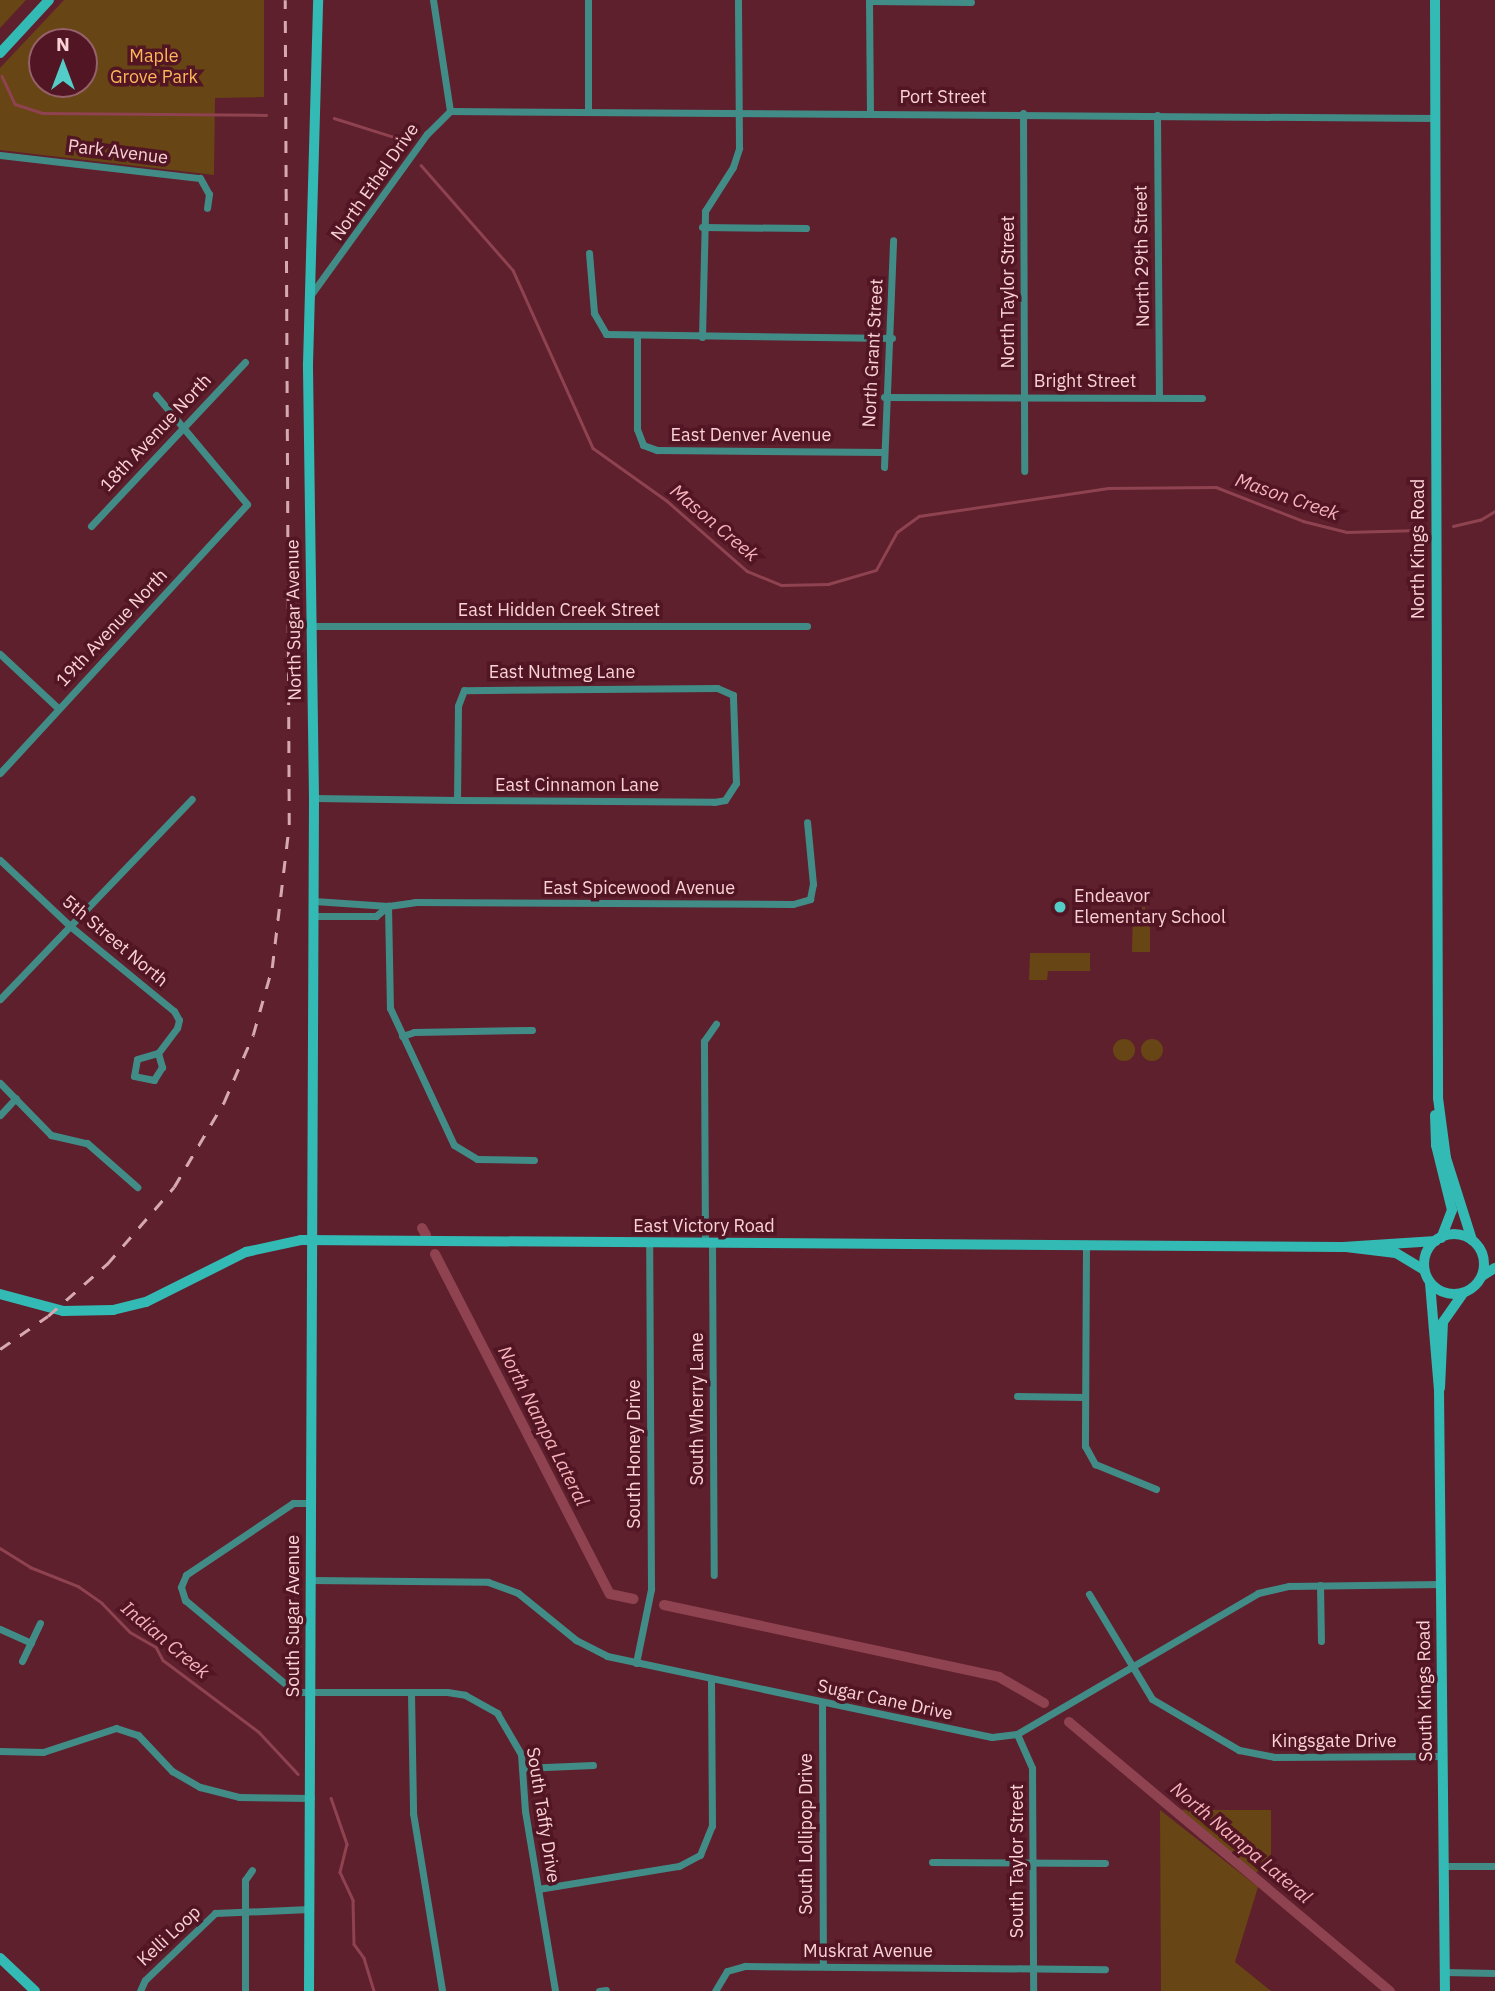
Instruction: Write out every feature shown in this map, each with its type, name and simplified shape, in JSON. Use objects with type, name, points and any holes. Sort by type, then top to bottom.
[{"type":"street","points":[[0,53],[49,0]]},
{"type":"street","name":"North Sugar Avenue","points":[[310,1241],[314,798],[310,296],[318,0]]},
{"type":"street","points":[[433,0],[450,111]]},
{"type":"street","points":[[587,0],[588,112]]},
{"type":"street","points":[[702,337],[702,227],[713,194],[733,167],[739,148],[738,0]]},
{"type":"street","name":"North Kings Road","points":[[1435,0],[1436,1145],[1452,1210],[1438,1239]]},
{"type":"street","points":[[870,113],[869,1],[971,2]]},
{"type":"street","name":"North Ethel Drive","points":[[310,296],[427,134],[450,111]]},
{"type":"street","name":"Port Street","points":[[450,111],[1436,118]]},
{"type":"street","name":"North Taylor Street","points":[[1023,113],[1024,471]]},
{"type":"street","name":"North 29th Street","points":[[1157,115],[1160,397]]},
{"type":"street","name":"Park Avenue","points":[[0,155],[200,178],[209,194],[207,208]]},
{"type":"street","points":[[702,227],[806,228]]},
{"type":"street","name":"North Grant Street","points":[[884,467],[884,397],[892,338],[893,240]]},
{"type":"street","points":[[589,253],[594,313],[606,334],[637,337],[892,338]]},
{"type":"street","name":"East Denver Avenue","points":[[637,337],[637,429],[643,445],[657,450],[884,452]]},
{"type":"street","name":"18th Avenue North","points":[[91,526],[245,362]]},
{"type":"street","points":[[156,395],[183,428]]},
{"type":"street","name":"Bright Street","points":[[884,397],[1202,398]]},
{"type":"street","name":"19th Avenue North","points":[[0,773],[247,504],[183,428]]},
{"type":"street","name":"East Hidden Creek Street","points":[[311,626],[807,626]]},
{"type":"street","points":[[0,654],[58,708]]},
{"type":"street","name":"East Nutmeg Lane","points":[[457,800],[457,706],[464,690],[730,691]]},
{"type":"street","name":"East Cinnamon Lane","points":[[314,798],[725,800],[736,783],[735,702],[730,691]]},
{"type":"street","points":[[0,999],[191,799]]},
{"type":"street","name":"East Spicewood Avenue","points":[[314,901],[388,906],[415,902],[793,904],[810,899],[813,884],[807,822]]},
{"type":"street","name":"5th Street North","points":[[0,860],[70,926],[174,1011],[179,1020],[177,1028],[158,1053]]},
{"type":"street","points":[[388,906],[390,1008],[454,1144],[477,1159],[534,1160]]},
{"type":"street","name":"East Spicewood Avenue","points":[[314,916],[376,916],[388,906]]},
{"type":"street","name":"South Wherry Lane","points":[[714,1575],[704,1041],[716,1024]]},
{"type":"street","points":[[402,1036],[414,1032],[531,1030]]},
{"type":"street","points":[[158,1053],[162,1067],[154,1080],[134,1076],[136,1059],[158,1053]]},
{"type":"street","points":[[0,1083],[51,1135],[87,1143],[136,1187]]},
{"type":"street","points":[[0,1115],[16,1098]]},
{"type":"street","name":"North Kings Road","points":[[1438,1098],[1447,1158],[1475,1243]]},
{"type":"street","points":[[1495,1252],[1457,1235],[1438,1239],[1426,1254],[1424,1269],[1430,1283],[1444,1293],[1463,1293],[1495,1268]]},
{"type":"street","name":"East Victory Road","points":[[0,1294],[38,1307],[80,1312],[146,1302],[246,1252],[310,1241],[1343,1247],[1438,1239]]},
{"type":"street","name":"South Sugar Avenue","points":[[309,1991],[310,1241]]},
{"type":"street","name":"South Honey Drive","points":[[636,1663],[650,1589],[649,1243]]},
{"type":"street","points":[[1475,1243],[1484,1260],[1482,1276]]},
{"type":"street","points":[[1086,1245],[1084,1396],[1089,1457],[1095,1464],[1156,1489]]},
{"type":"street","name":"East Victory Road","points":[[1343,1247],[1396,1253],[1424,1269]]},
{"type":"street","name":"South Kings Road","points":[[1430,1283],[1439,1391],[1445,1991]]},
{"type":"street","name":"South Kings Road","points":[[1439,1391],[1444,1374],[1443,1322],[1463,1293]]},
{"type":"street","points":[[1017,1396],[1084,1396]]},
{"type":"street","points":[[310,1503],[293,1503],[186,1575],[181,1587],[185,1600],[295,1692],[311,1692]]},
{"type":"street","name":"Sugar Cane Drive","points":[[310,1580],[488,1582],[518,1593],[589,1649],[636,1663],[977,1735],[1017,1734],[1258,1593],[1289,1586],[1441,1584]]},
{"type":"street","points":[[1321,1585],[1321,1641]]},
{"type":"street","name":"Kingsgate Drive","points":[[1089,1594],[1131,1667],[1159,1705],[1258,1756],[1443,1756]]},
{"type":"street","points":[[22,1661],[40,1622]]},
{"type":"street","points":[[0,1629],[30,1643]]},
{"type":"street","points":[[538,1889],[678,1866],[700,1856],[712,1826],[711,1679]]},
{"type":"street","name":"South Taffy Drive","points":[[311,1692],[447,1692],[481,1702],[508,1726],[522,1768],[555,1991]]},
{"type":"street","points":[[411,1693],[413,1813],[442,1991]]},
{"type":"street","name":"South Lollipop Drive","points":[[822,1702],[823,1966]]},
{"type":"street","points":[[0,1751],[43,1752],[116,1728],[138,1735],[172,1771],[200,1787],[239,1797],[311,1798]]},
{"type":"street","name":"South Taylor Street","points":[[1017,1734],[1032,1768],[1032,1991]]},
{"type":"street","points":[[522,1768],[593,1765]]},
{"type":"street","points":[[932,1862],[1105,1863]]},
{"type":"street","points":[[1444,1866],[1495,1866]]},
{"type":"street","points":[[245,1991],[245,1880],[252,1870]]},
{"type":"street","name":"Kelli Loop","points":[[140,1991],[145,1980],[215,1913],[244,1909],[309,1909]]},
{"type":"street","points":[[0,1958],[35,1991]]},
{"type":"street","name":"Muskrat Avenue","points":[[715,1991],[720,1978],[736,1968],[823,1966],[1105,1969]]},
{"type":"street","points":[[1445,1972],[1495,1973]]},
{"type":"green space","points":[[0,0],[26,0],[0,28]]},
{"type":"green space","name":"Maple Grove Park","points":[[64,0],[264,0],[264,97],[215,98],[214,175],[0,150],[0,68],[28,38],[28,98],[98,98],[98,28],[38,28]]},
{"type":"green space","points":[[1133,907],[1145,907],[1145,915],[1150,915],[1150,952],[1132,952]]},
{"type":"green space","points":[[1030,953],[1090,953],[1090,971],[1048,971],[1047,980],[1029,980]]},
{"type":"green space","points":[[1124,1039],[1132,1042],[1135,1050],[1132,1058],[1124,1061],[1116,1058],[1113,1050],[1116,1042]]},
{"type":"green space","points":[[1152,1039],[1160,1042],[1163,1050],[1160,1058],[1152,1061],[1144,1058],[1141,1050],[1144,1042]]},
{"type":"green space","points":[[1160,1810],[1258,1887],[1235,1962],[1271,1991],[1161,1991]]},
{"type":"green space","points":[[1180,1810],[1271,1810],[1271,1857],[1256,1873]]},
{"type":"waterway","name":"Mason Creek","points":[[2,76],[15,104],[42,113],[266,115]]},
{"type":"waterway","name":"Mason Creek","points":[[334,118],[394,137],[404,147]]},
{"type":"waterway","name":"Mason Creek","points":[[421,165],[513,270],[593,448],[666,500],[747,571],[781,585],[828,584],[876,570],[897,532],[919,516],[1108,488],[1216,487],[1303,521],[1347,532],[1420,530]]},
{"type":"waterway","name":"Mason Creek","points":[[1453,526],[1480,520],[1495,511]]},
{"type":"waterway","name":"North Nampa Lateral","points":[[422,1228],[426,1235]]},
{"type":"waterway","name":"North Nampa Lateral","points":[[435,1254],[610,1594],[633,1599]]},
{"type":"waterway","name":"Indian Creek","points":[[0,1548],[30,1567],[78,1586],[102,1603],[130,1632],[156,1647],[163,1660],[259,1732],[298,1774]]},
{"type":"waterway","name":"North Nampa Lateral","points":[[664,1605],[999,1677],[1044,1703]]},
{"type":"waterway","name":"North Nampa Lateral","points":[[1069,1722],[1390,1991]]},
{"type":"waterway","name":"Indian Creek","points":[[331,1798],[347,1844],[340,1872],[353,1900],[354,1944],[364,1958],[374,1991]]},
{"type":"railway","points":[[0,1349],[48,1316],[107,1264],[174,1187],[224,1102],[253,1035],[272,968],[289,825],[285,0]]},
{"type":"place","name":"Endeavor Elementary School","points":[[1060,907]]}]
